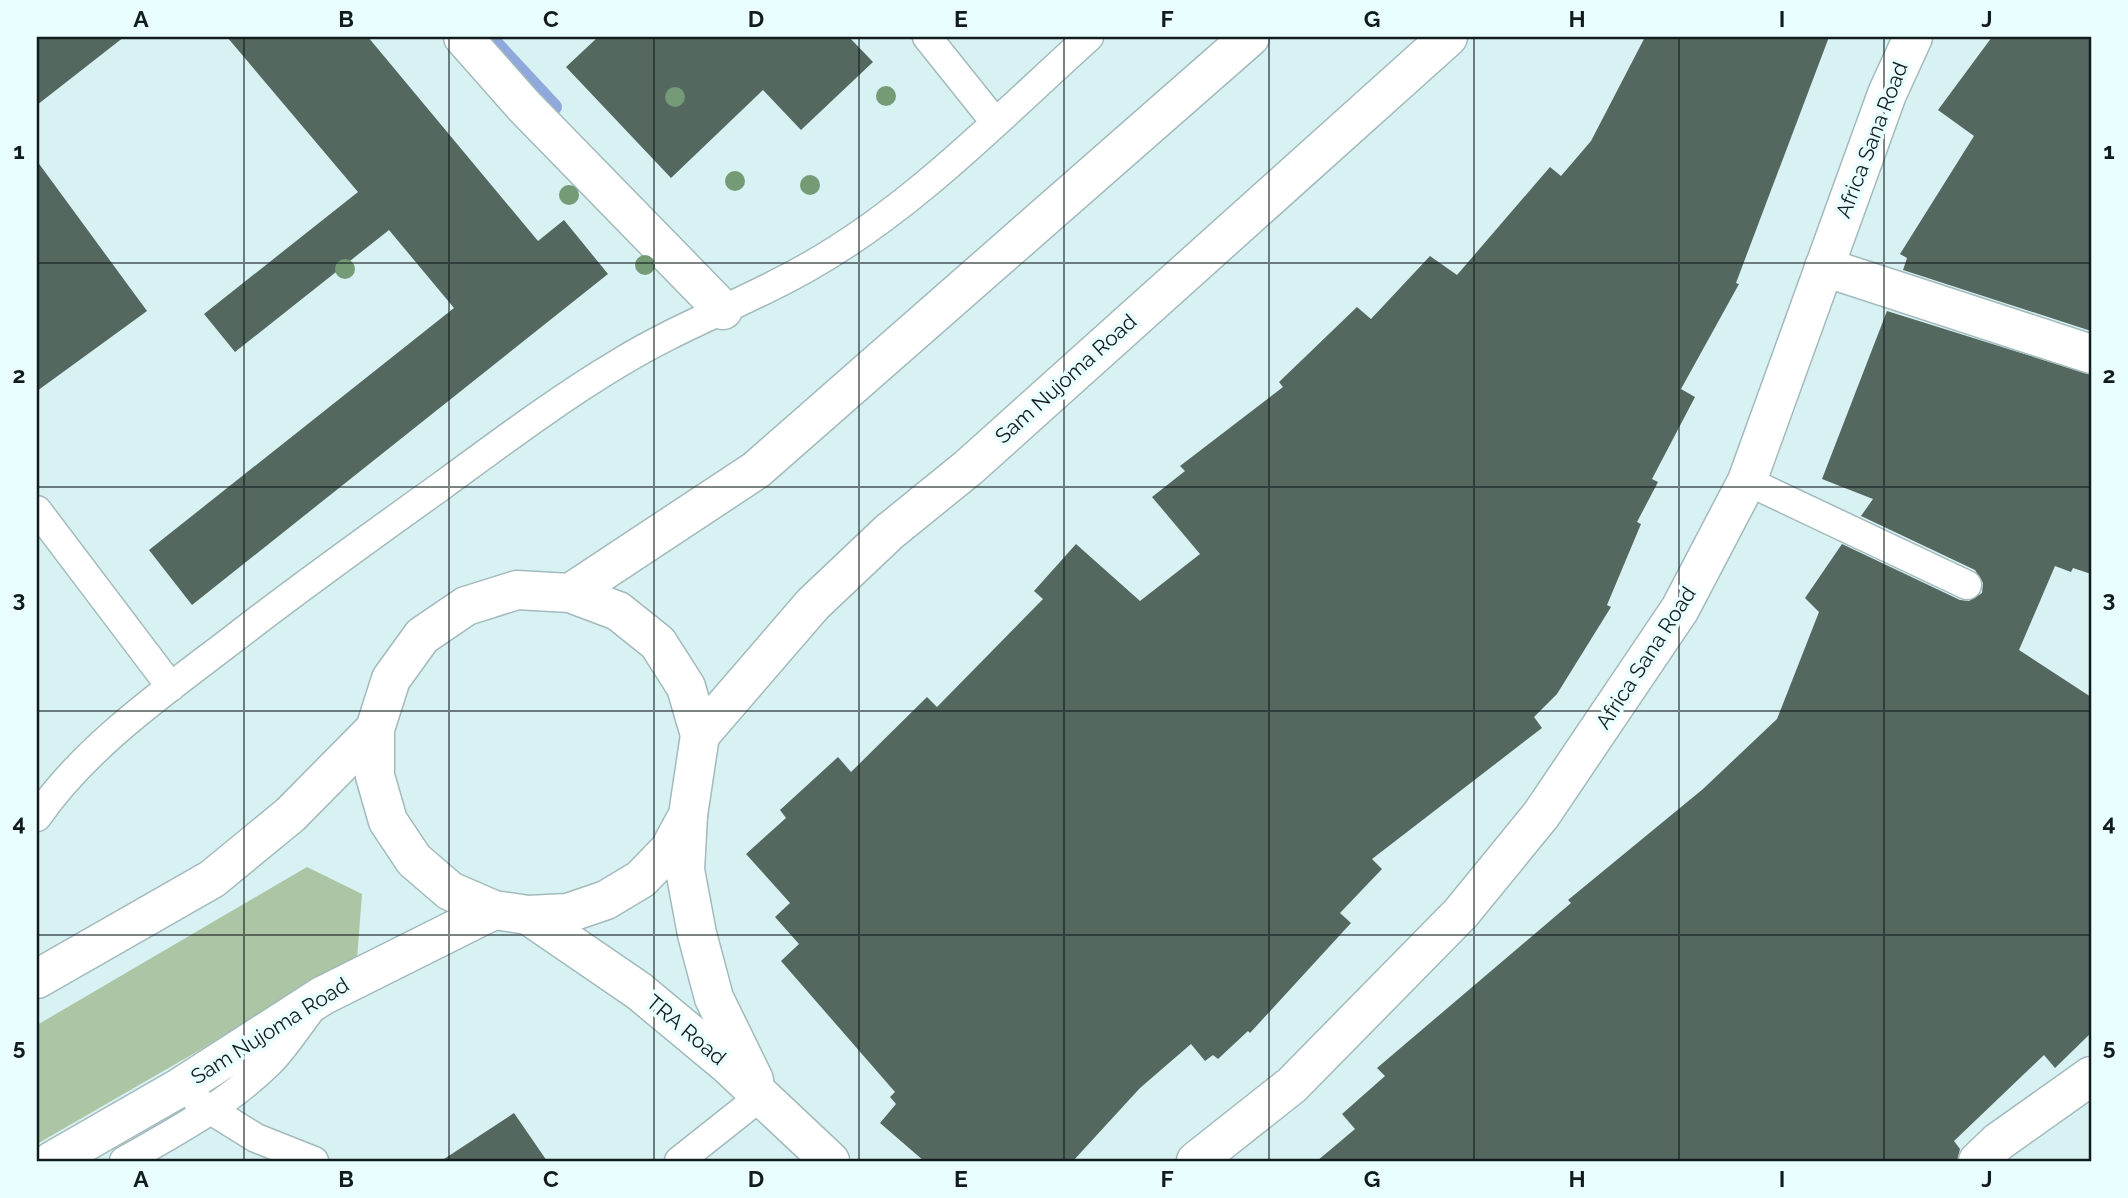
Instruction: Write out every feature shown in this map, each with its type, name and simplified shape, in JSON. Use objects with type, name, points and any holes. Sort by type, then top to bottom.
[{"type":"main road","points":[[463,37],[524,106],[723,310]]},
{"type":"main road","points":[[570,593],[756,470],[1250,37]]},
{"type":"main road","name":"Sam Nujoma Road","points":[[700,735],[813,604],[870,550],[968,468],[1448,37]]},
{"type":"main road","name":"Africa Sana Road","points":[[1196,1161],[1292,1085],[1461,912],[1541,815],[1681,609],[1747,481],[1887,94],[1913,37]]},
{"type":"main road","points":[[1824,267],[2091,354]]},
{"type":"main road","points":[[37,979],[212,879],[290,814],[375,729],[391,679],[422,636],[466,606],[517,590],[570,593],[618,611],[658,643],[686,687],[700,735],[688,815],[685,870],[697,934],[714,998],[761,1096]]},
{"type":"main road","name":"TRA Road","points":[[375,729],[375,776],[388,821],[414,860],[450,891],[511,913],[639,991],[761,1096],[830,1161]]},
{"type":"main road","points":[[511,913],[568,913],[606,900],[641,879],[669,850],[688,815]]},
{"type":"main road","name":"Sam Nujoma Road","points":[[52,1161],[179,1088],[322,996],[511,913]]},
{"type":"main road","points":[[1978,1161],[1998,1142],[2091,1076]]},
{"type":"lane","points":[[927,37],[995,122]]},
{"type":"lane","points":[[37,817],[73,774],[171,687],[286,598],[544,411],[621,361],[808,268],[874,224],[995,122],[1089,37]]},
{"type":"lane","points":[[1747,481],[1967,585]]},
{"type":"lane","points":[[37,510],[171,687]]},
{"type":"lane","points":[[124,1161],[211,1111],[270,1062],[322,996]]},
{"type":"lane","points":[[179,1088],[256,1138],[314,1161]]},
{"type":"lane","points":[[679,1161],[761,1096]]},
{"type":"green space","points":[[307,867],[362,894],[357,959],[37,1144],[37,1025]]},
{"type":"building","points":[[37,37],[124,37],[37,105]]},
{"type":"building","points":[[227,37],[368,37],[538,241],[564,220],[608,274],[192,605],[149,550],[454,308],[389,230],[235,352],[204,314],[358,192]]},
{"type":"building","points":[[598,37],[849,37],[873,62],[801,130],[763,90],[671,178],[566,67]]},
{"type":"building","points":[[1645,37],[1829,37],[1736,283],[1739,284],[1681,389],[1695,397],[1652,479],[1658,482],[1637,522],[1641,524],[1607,605],[1611,607],[1557,694],[1534,717],[1542,728],[1372,859],[1382,869],[1340,913],[1351,923],[1250,1033],[1248,1031],[1218,1059],[1213,1055],[1205,1061],[1191,1044],[1140,1088],[1073,1161],[924,1161],[880,1123],[896,1104],[890,1097],[895,1092],[781,961],[799,944],[775,917],[790,903],[746,854],[786,818],[780,810],[838,757],[851,772],[927,697],[937,707],[1043,599],[1034,591],[1076,544],[1140,601],[1200,554],[1152,497],[1185,471],[1180,466],[1283,387],[1279,382],[1357,307],[1371,319],[1430,256],[1457,275],[1550,167],[1561,176],[1591,141]]},
{"type":"building","points":[[1992,37],[2091,37],[2091,331],[1903,270],[1907,258],[1900,254],[1974,136],[1938,110]]},
{"type":"building","points":[[37,161],[147,311],[37,391]]},
{"type":"building","points":[[1887,311],[2091,375],[2091,574],[2073,568],[2071,572],[2055,566],[2019,650],[2091,697],[2091,1033],[2055,1068],[2044,1055],[1954,1141],[1960,1149],[1957,1161],[1317,1161],[1355,1129],[1342,1114],[1385,1076],[1377,1068],[1571,903],[1568,900],[1703,789],[1777,719],[1819,612],[1805,598],[1842,544],[1960,600],[1969,601],[1982,593],[1983,583],[1975,570],[1861,516],[1873,499],[1822,479]]},
{"type":"building","points":[[514,1113],[547,1161],[441,1161]]},
{"type":"waterway","points":[[489,37],[554,107]]}]
